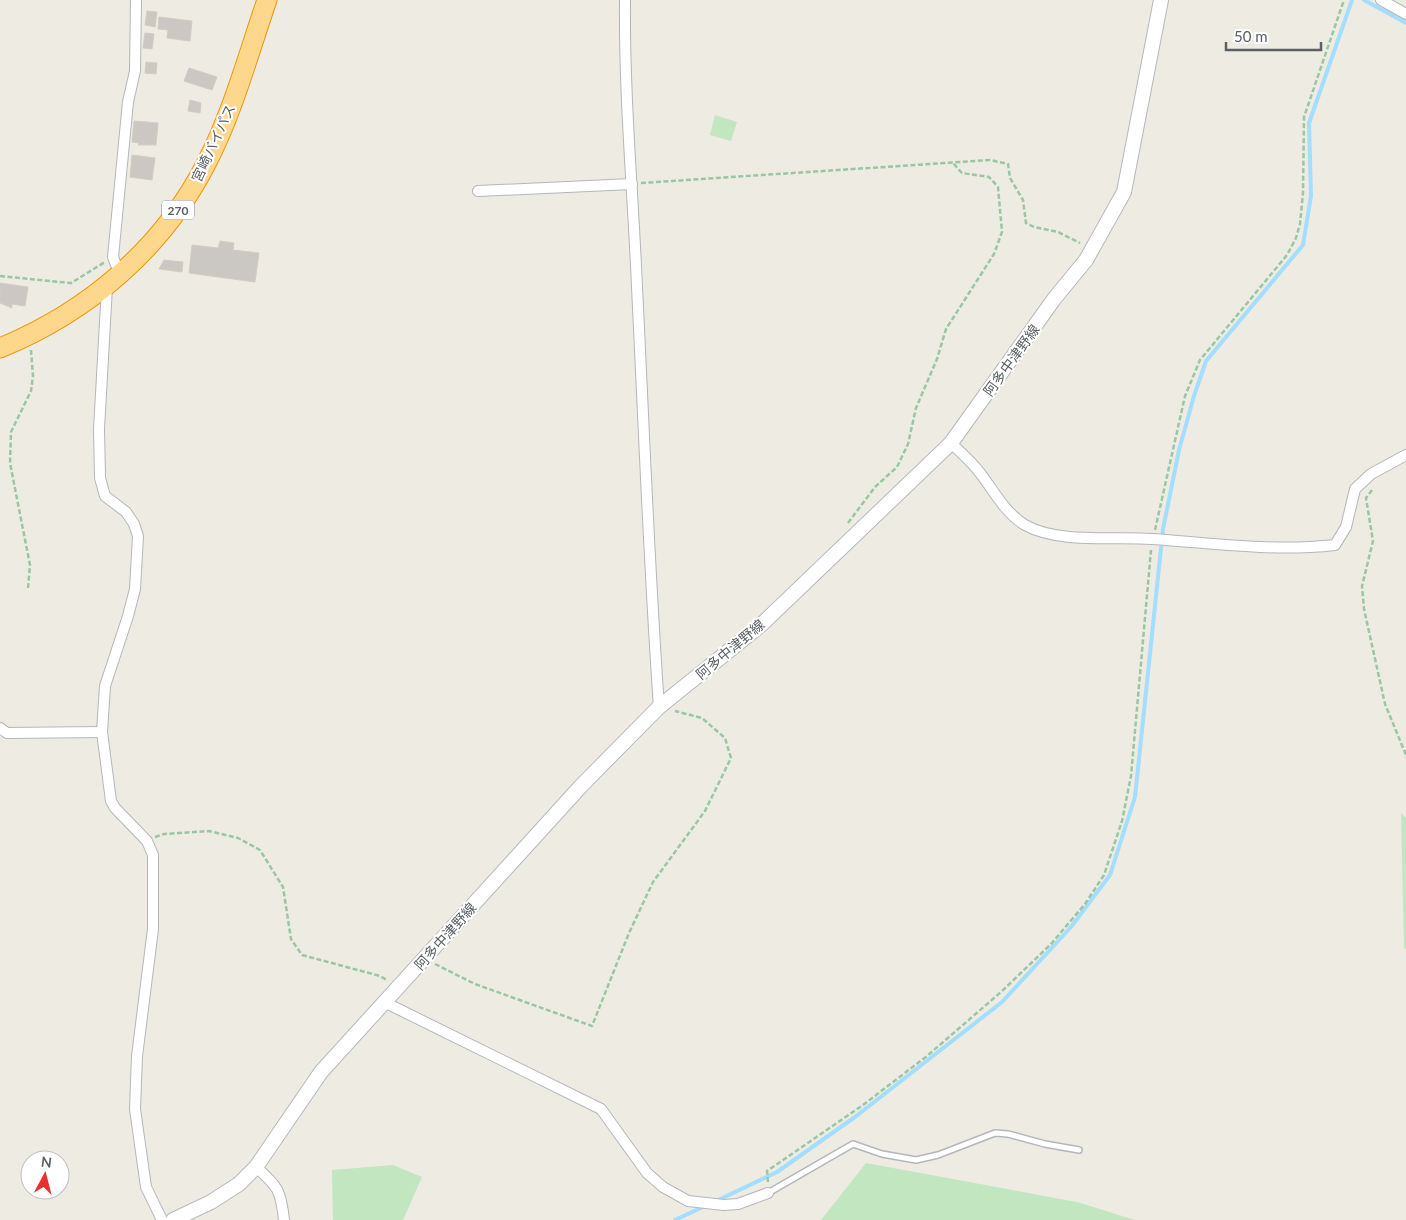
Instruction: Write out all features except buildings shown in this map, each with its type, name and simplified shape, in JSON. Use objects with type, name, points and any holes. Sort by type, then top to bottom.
[{"type":"highway","name":"宮崎バイパス","points":[[0,348],[26,337],[70,313],[113,281],[149,247],[177,211],[206,164],[234,97],[267,0]]},
{"type":"street","points":[[136,0],[135,71],[128,102],[99,430],[100,478],[105,496],[126,512],[134,524],[138,536],[135,589],[105,686],[102,732],[111,801],[115,808],[147,841],[153,855],[155,897],[152,938],[137,1056],[135,1109],[146,1186],[162,1220]]},
{"type":"street","points":[[625,0],[628,135],[632,184],[648,560],[659,707]]},
{"type":"street","name":"阿多中津野線","points":[[173,1220],[211,1202],[239,1184],[256,1167],[321,1072],[353,1040],[384,1002],[581,786],[659,707],[762,624],[951,443],[1093,249],[1124,192],[1161,0]]},
{"type":"street","points":[[1381,0],[1406,14]]},
{"type":"street","points":[[478,191],[632,184]]},
{"type":"street","points":[[951,443],[980,472],[1006,509],[1026,525],[1049,533],[1152,539],[1217,546],[1272,548],[1335,545],[1346,526],[1355,490],[1371,474],[1406,455]]},
{"type":"street","points":[[0,728],[7,733],[102,732]]},
{"type":"street","points":[[384,1002],[601,1109],[647,1173],[663,1187],[688,1201],[724,1205],[744,1202],[768,1193]]},
{"type":"street","points":[[256,1167],[274,1183],[281,1194],[284,1220]]},
{"type":"lane","points":[[768,1193],[853,1144],[882,1154],[916,1160],[938,1155],[972,1140],[995,1133],[1008,1134],[1045,1144],[1079,1150]]},
{"type":"path","points":[[768,1193],[767,1171],[870,1100],[927,1056],[1001,992],[1051,944],[1085,904],[1104,875],[1122,821],[1131,776],[1152,539],[1158,522],[1185,396],[1200,360],[1286,255],[1296,238],[1303,193],[1304,117],[1344,0]]},
{"type":"path","points":[[632,184],[980,160],[1008,164],[1010,178],[1023,200],[1026,223],[1034,227],[1058,232],[1093,249]]},
{"type":"path","points":[[845,527],[875,487],[897,467],[908,444],[916,408],[937,359],[946,329],[964,305],[994,254],[1002,232],[998,187],[989,177],[962,173],[953,163]]},
{"type":"path","points":[[0,276],[71,283],[113,257]]},
{"type":"path","points":[[26,337],[32,352],[33,376],[31,391],[11,432],[10,463],[30,565],[28,588]]},
{"type":"path","points":[[1377,483],[1366,498],[1373,542],[1362,586],[1364,609],[1385,704],[1406,755]]},
{"type":"path","points":[[424,958],[474,984],[592,1026],[629,933],[653,882],[705,811],[731,758],[725,738],[702,718],[659,707]]},
{"type":"path","points":[[147,841],[164,834],[210,831],[238,838],[260,850],[283,887],[291,938],[302,955],[380,976],[398,987]]},
{"type":"green space","points":[[715,115],[737,122],[731,141],[710,135]]},
{"type":"green space","points":[[1401,813],[1406,818],[1406,949],[1404,948]]},
{"type":"green space","points":[[866,1163],[1077,1202],[1135,1220],[821,1220]]},
{"type":"green space","points":[[393,1165],[422,1177],[403,1220],[333,1220],[332,1170]]},
{"type":"waterway","points":[[716,1201],[777,1172],[855,1117],[1002,1002],[1071,927],[1110,875],[1135,797],[1163,529],[1179,450],[1206,361],[1303,245],[1311,196],[1309,123],[1352,0]]},
{"type":"waterway","points":[[1364,0],[1406,23]]},
{"type":"waterway","points":[[675,1220],[705,1206]]}]
